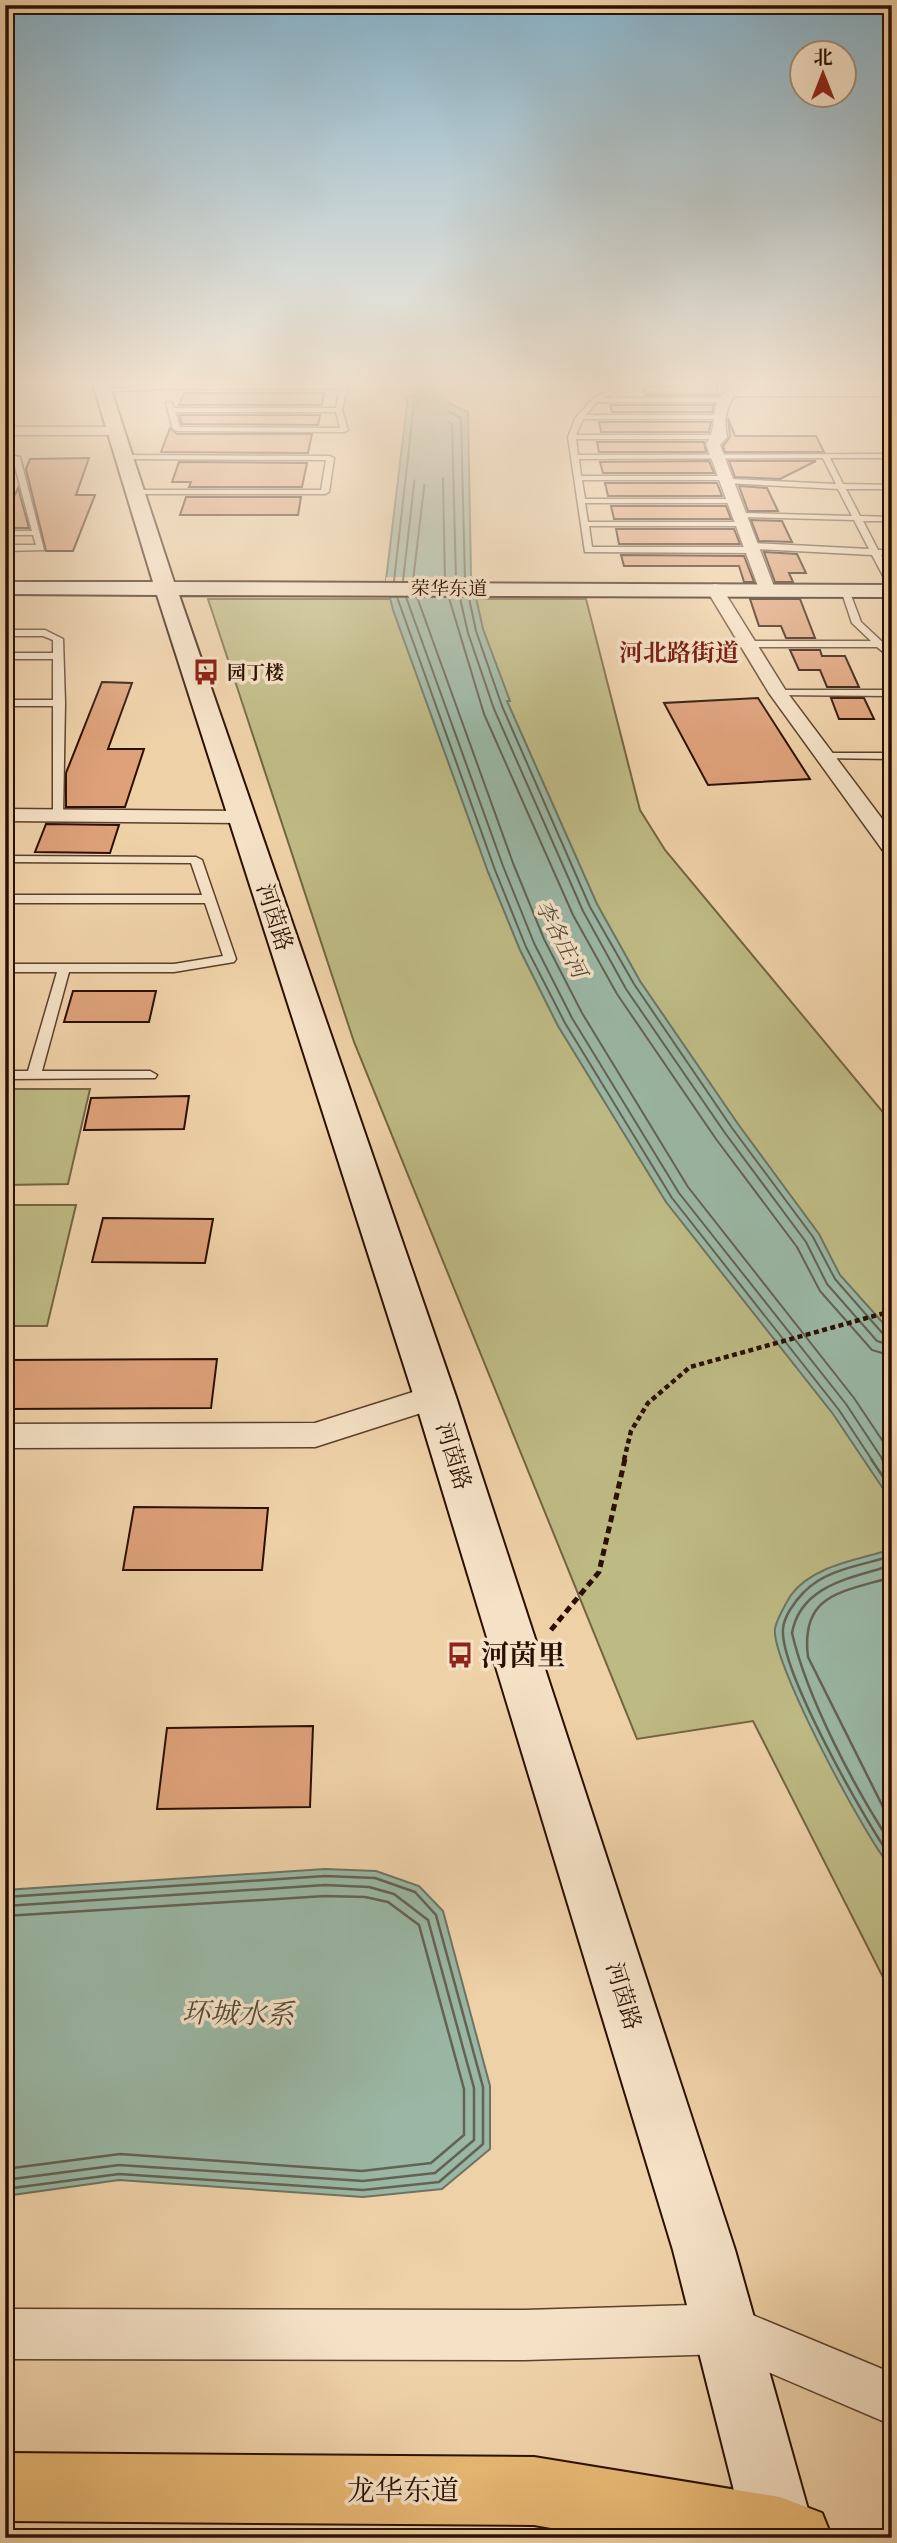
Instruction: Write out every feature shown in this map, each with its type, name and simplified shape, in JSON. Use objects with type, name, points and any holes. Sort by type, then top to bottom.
[{"type":"main road","name":"龙华东道","points":[[5,2487],[534,2491],[786,2536]]},
{"type":"street","name":"河茵路","points":[[137,500],[435,1397],[704,2250],[786,2536]]},
{"type":"street","points":[[735,500],[767,589]]},
{"type":"street","name":"荣华东道","points":[[5,588],[892,591]]},
{"type":"street","points":[[714,589],[778,693],[822,756],[892,847]]},
{"type":"street","points":[[5,816],[242,817]]},
{"type":"street","points":[[5,1436],[315,1434],[435,1397]]},
{"type":"street","points":[[5,2334],[525,2335],[726,2329],[892,2399]]},
{"type":"lane","points":[[5,548],[41,548],[26,500]]},
{"type":"lane","points":[[848,500],[873,553],[892,585]]},
{"type":"lane","points":[[892,519],[740,513],[580,501],[588,550],[752,548],[892,553]]},
{"type":"lane","points":[[584,524],[740,513]]},
{"type":"lane","points":[[5,533],[37,533]]},
{"type":"lane","points":[[845,590],[857,623],[892,656]]},
{"type":"lane","points":[[5,633],[45,633],[58,639],[59,815]]},
{"type":"lane","points":[[746,644],[877,644]]},
{"type":"lane","points":[[5,656],[57,656]]},
{"type":"lane","points":[[778,693],[892,694]]},
{"type":"lane","points":[[5,703],[60,703]]},
{"type":"lane","points":[[822,756],[892,756]]},
{"type":"lane","points":[[5,859],[196,860],[230,959],[174,968],[5,968]]},
{"type":"lane","points":[[5,899],[208,899]]},
{"type":"lane","points":[[34,1075],[64,968]]},
{"type":"lane","points":[[5,1075],[150,1075]]},
{"type":"path","points":[[551,1631],[599,1572],[631,1431],[648,1403],[690,1367],[891,1311]]},
{"type":"shaded area","points":[[208,599],[586,599],[640,810],[665,850],[892,1123],[892,1995],[753,1721],[637,1739],[354,1042]]},
{"type":"shaded area","points":[[5,1089],[90,1089],[68,1184],[5,1185]]},
{"type":"shaded area","points":[[5,1205],[76,1205],[47,1326],[5,1326]]},
{"type":"water","name":"李各庄河","points":[[396,500],[470,500],[471,575],[483,629],[510,701],[507,701],[597,904],[640,981],[738,1124],[819,1234],[840,1275],[892,1333],[892,1502],[833,1414],[666,1202],[558,1026],[520,950],[488,872],[393,610],[386,580]]},
{"type":"water","points":[[892,1549],[892,1869],[863,1824],[823,1751],[788,1676],[778,1648],[775,1629],[791,1595],[811,1577],[837,1565]]},
{"type":"water","name":"环城水系","points":[[325,1869],[376,1871],[419,1886],[443,1911],[490,2086],[490,2149],[442,2189],[363,2197],[119,2180],[5,2196],[5,1890]]},
{"type":"pier","points":[[386,577],[475,577],[479,596],[386,596]]},
{"type":"building","points":[[13,500],[21,500],[29,528],[5,528],[5,517]]},
{"type":"building","points":[[33,500],[93,500],[73,551],[46,551]]},
{"type":"building","points":[[185,500],[301,500],[298,515],[180,515]]},
{"type":"building","points":[[744,500],[773,500],[778,511],[748,511]]},
{"type":"building","points":[[611,506],[726,506],[731,519],[614,519]]},
{"type":"building","points":[[751,520],[782,521],[792,542],[759,541]]},
{"type":"building","points":[[616,529],[734,529],[740,544],[619,544]]},
{"type":"building","points":[[764,552],[797,554],[806,573],[789,573],[793,582],[775,582]]},
{"type":"building","points":[[621,555],[744,556],[754,582],[744,582],[739,566],[624,566]]},
{"type":"building","points":[[750,599],[800,599],[815,638],[786,638],[781,626],[759,626]]},
{"type":"building","points":[[790,650],[820,650],[822,656],[845,656],[859,687],[827,687],[820,670],[799,670]]},
{"type":"building","points":[[102,682],[132,683],[108,749],[144,749],[125,807],[66,807],[66,773]]},
{"type":"building","points":[[758,698],[810,779],[708,785],[664,703]]},
{"type":"building","points":[[831,698],[864,698],[874,719],[839,719]]},
{"type":"building","points":[[46,824],[119,825],[110,853],[35,852]]},
{"type":"building","points":[[73,991],[156,991],[149,1022],[64,1022]]},
{"type":"building","points":[[189,1096],[184,1129],[84,1130],[91,1098]]},
{"type":"building","points":[[103,1218],[213,1219],[205,1263],[92,1262]]},
{"type":"building","points":[[217,1359],[211,1408],[5,1409],[5,1360]]},
{"type":"building","points":[[134,1507],[268,1508],[262,1570],[123,1570]]},
{"type":"building","points":[[313,1726],[310,1807],[157,1809],[167,1728]]},
{"type":"place","name":"园丁楼","points":[[206,672]]},
{"type":"place","name":"河茵里","points":[[460,1655]]},
{"type":"district","name":"河北路街道","points":[[679,653]]}]
